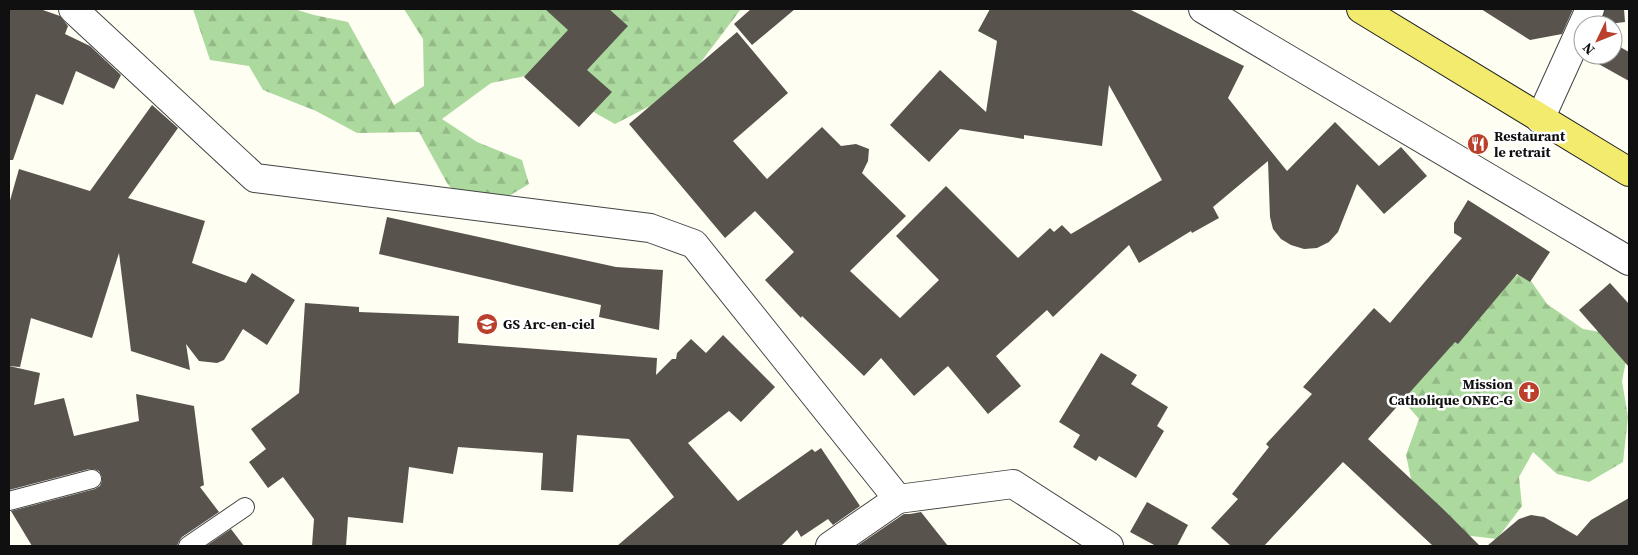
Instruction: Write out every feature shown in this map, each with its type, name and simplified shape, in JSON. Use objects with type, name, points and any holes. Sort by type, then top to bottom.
[{"type":"main road","points":[[1361,9],[1629,172]]},
{"type":"street","points":[[73,9],[254,178],[650,228],[694,244],[898,499]]},
{"type":"street","points":[[1202,9],[1629,261]]},
{"type":"street","points":[[1540,119],[1590,9]]},
{"type":"street","points":[[830,546],[898,499],[1013,484],[1109,546]]},
{"type":"lane","points":[[9,501],[92,480]]},
{"type":"lane","points":[[188,546],[245,507]]},
{"type":"green space","points":[[193,9],[294,9],[348,22],[394,105],[424,86],[423,39],[404,9],[741,9],[679,91],[615,124],[583,106],[545,72],[491,83],[442,119],[477,142],[522,160],[529,184],[474,217],[447,183],[419,132],[357,133],[316,111],[263,90],[249,66],[210,60]]},
{"type":"green space","points":[[1524,271],[1547,304],[1583,329],[1606,333],[1627,356],[1622,381],[1628,417],[1623,462],[1589,482],[1557,474],[1533,452],[1519,477],[1522,506],[1497,539],[1463,535],[1415,498],[1406,455],[1419,419],[1394,390],[1493,290]]},
{"type":"building","points":[[9,9],[40,9],[60,16],[68,26],[65,34],[90,46],[121,75],[114,89],[76,71],[63,105],[36,94],[13,160],[9,160]]},
{"type":"building","points":[[545,9],[609,9],[628,26],[587,70],[612,92],[579,127],[524,77],[568,30]]},
{"type":"building","points":[[751,9],[795,9],[752,45],[734,24]]},
{"type":"building","points":[[990,9],[1129,9],[1244,66],[1228,98],[1287,171],[1335,122],[1379,166],[1401,147],[1427,176],[1384,214],[1357,184],[1338,232],[1329,242],[1317,248],[1304,249],[1291,245],[1281,239],[1273,229],[1270,217],[1268,161],[1213,207],[1219,218],[1192,233],[1191,231],[1139,263],[1129,245],[1053,317],[1047,310],[996,356],[1021,386],[988,414],[948,366],[914,396],[881,358],[864,376],[802,316],[801,318],[765,280],[794,252],[755,211],[725,238],[629,124],[737,32],[788,93],[733,141],[767,179],[822,127],[841,146],[856,144],[869,149],[868,161],[862,173],[906,216],[850,271],[900,318],[939,280],[896,236],[946,186],[1018,258],[1050,228],[1054,232],[1062,225],[1071,234],[1162,180],[1109,85],[1102,146],[1024,135],[1024,139],[960,129],[929,162],[890,125],[940,70],[986,112],[997,41],[978,31]]},
{"type":"building","points":[[1481,9],[1573,9],[1562,34],[1530,40]]},
{"type":"building","points":[[1605,9],[1624,9],[1625,22],[1623,22],[1623,15],[1603,15]]},
{"type":"building","points":[[1623,49],[1629,52],[1629,81],[1600,65],[1623,65]]},
{"type":"building","points":[[152,105],[178,128],[128,198],[205,221],[192,263],[246,283],[252,273],[295,300],[267,345],[243,329],[224,360],[217,363],[199,361],[186,344],[190,370],[131,351],[119,253],[92,338],[31,318],[20,367],[9,366],[9,204],[19,169],[90,191]]},
{"type":"building","points":[[1468,200],[1550,252],[1530,282],[1517,274],[1458,344],[1455,342],[1368,439],[1480,546],[1433,546],[1343,462],[1264,546],[1231,546],[1211,528],[1238,499],[1232,494],[1269,447],[1266,444],[1312,394],[1303,387],[1374,308],[1390,323],[1462,238],[1454,233],[1454,223]]},
{"type":"building","points":[[387,217],[616,267],[663,270],[659,330],[599,317],[601,305],[379,254]]},
{"type":"building","points":[[1610,283],[1629,304],[1629,367],[1579,310]]},
{"type":"building","points":[[305,303],[359,307],[359,312],[459,316],[458,343],[657,358],[656,375],[672,359],[676,359],[677,353],[691,339],[706,353],[723,335],[775,387],[741,422],[729,411],[688,443],[738,501],[812,449],[815,452],[821,448],[860,506],[833,525],[828,519],[801,537],[797,530],[781,546],[617,546],[674,497],[629,439],[577,435],[573,492],[541,490],[543,453],[458,447],[453,474],[409,467],[403,523],[348,517],[346,546],[312,546],[314,519],[283,477],[268,488],[249,462],[266,449],[251,429],[299,393]]},
{"type":"building","points":[[1101,353],[1137,375],[1131,384],[1168,407],[1157,426],[1164,431],[1136,478],[1099,456],[1096,461],[1073,447],[1080,435],[1059,422]]},
{"type":"building","points":[[9,366],[40,373],[34,405],[64,398],[74,436],[139,421],[136,394],[194,406],[204,485],[200,487],[219,512],[182,537],[177,546],[32,546],[11,511],[95,489],[100,486],[102,477],[99,471],[89,469],[9,490]]},
{"type":"building","points":[[1629,498],[1629,546],[1487,546],[1519,519],[1531,515],[1544,517],[1577,536],[1591,520]]},
{"type":"building","points":[[1147,502],[1188,525],[1177,546],[1156,546],[1130,532]]},
{"type":"building","points":[[921,512],[948,546],[857,546],[904,514]]},
{"type":"building","points":[[231,529],[244,546],[206,546]]},
{"type":"place","name":"Restaurant le retrait","points":[[1478,144]]},
{"type":"place","name":"GS Arc-en-ciel","points":[[487,324]]},
{"type":"place","name":"Mission Catholique ONEC-G","points":[[1529,392]]}]
